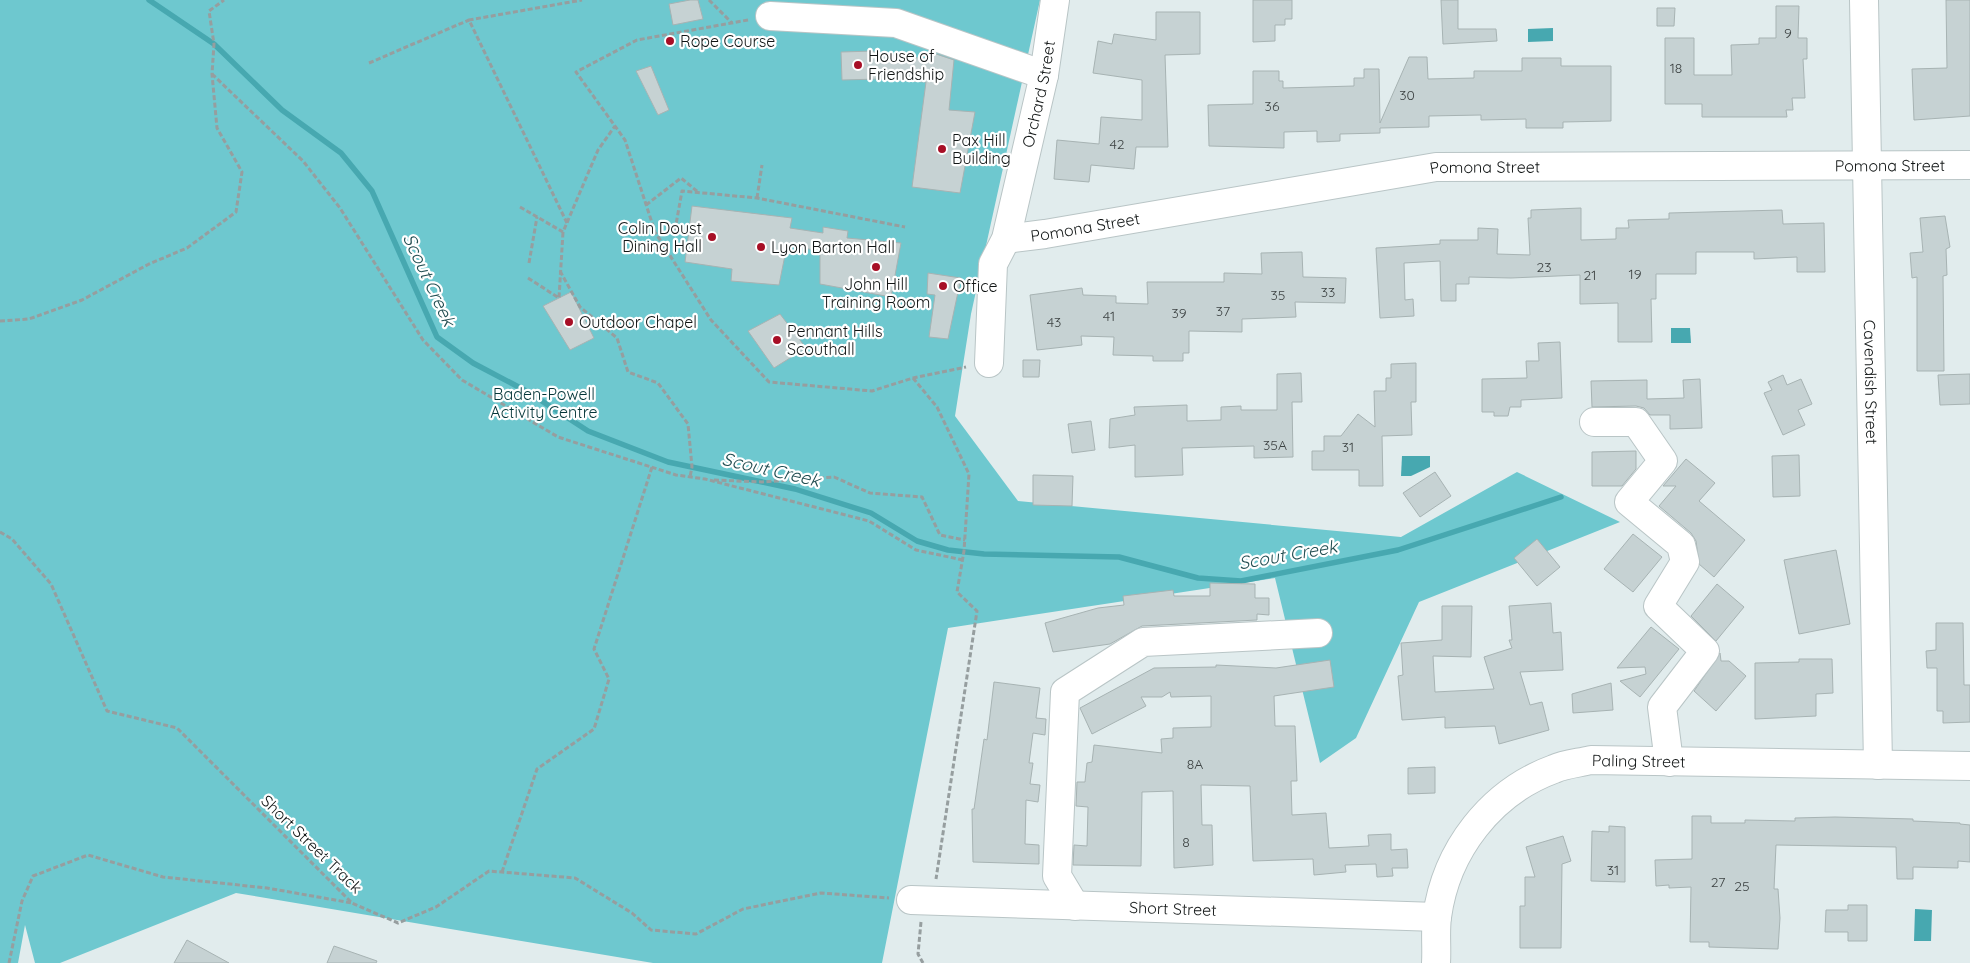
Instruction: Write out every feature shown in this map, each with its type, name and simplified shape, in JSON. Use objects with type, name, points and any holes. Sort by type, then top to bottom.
[{"type":"street","name":"Orchard Street","points":[[989,363],[993,264],[1006,239],[1044,75],[1055,0]]},
{"type":"street","name":"Cavendish Street","points":[[1864,0],[1878,765]]},
{"type":"street","points":[[770,16],[896,23],[1044,75]]},
{"type":"street","name":"Pomona Street","points":[[1006,239],[1046,234],[1436,167],[1970,164]]},
{"type":"street","points":[[1594,422],[1636,422],[1663,461],[1629,502],[1681,545],[1685,562],[1658,606],[1705,651],[1662,707],[1668,762]]},
{"type":"street","points":[[1075,906],[1057,876],[1065,692],[1143,642],[1318,633]]},
{"type":"street","name":"Paling Street","points":[[1436,963],[1437,917],[1446,881],[1459,847],[1485,814],[1513,788],[1555,768],[1591,760],[1970,766]]},
{"type":"street","name":"Short Street","points":[[921,907],[1075,906],[1437,917]]},
{"type":"path","points":[[369,63],[469,20],[582,0]]},
{"type":"path","points":[[709,0],[732,23]]},
{"type":"path","points":[[0,321],[29,319],[82,300],[149,264],[187,248],[236,212],[242,172],[217,128],[212,74],[214,44],[209,12],[222,1]]},
{"type":"path","points":[[770,16],[636,40],[576,72],[625,140],[655,232],[711,320],[769,382],[872,391],[913,378],[989,363]]},
{"type":"path","points":[[469,20],[567,223]]},
{"type":"path","points":[[212,74],[303,161],[340,208],[423,340],[462,380],[558,437],[690,477],[762,482],[834,477],[870,493],[922,497],[940,535],[965,540]]},
{"type":"path","points":[[528,278],[559,298],[563,232],[598,150],[615,126]]},
{"type":"path","points":[[757,198],[762,165]]},
{"type":"path","points":[[646,204],[681,178],[699,192]]},
{"type":"path","points":[[675,230],[682,191],[757,198],[905,227]]},
{"type":"path","points":[[520,207],[563,232]]},
{"type":"path","points":[[529,263],[537,217]]},
{"type":"path","points":[[560,271],[580,307],[617,338],[628,372],[658,384],[688,424],[692,467],[690,477]]},
{"type":"path","points":[[913,378],[937,407],[969,474],[963,560],[957,592],[978,611],[921,907],[918,954],[923,963]]},
{"type":"path","points":[[502,872],[537,769],[594,729],[609,679],[594,649],[652,467]]},
{"type":"path","points":[[705,479],[869,521],[916,550],[963,560]]},
{"type":"path","name":"Short Street Track","points":[[0,532],[12,539],[50,584],[107,711],[177,728],[352,903],[398,923],[436,907],[489,871],[576,878],[632,913],[651,930],[696,934],[743,909],[821,893],[921,907]]},
{"type":"path","points":[[9,963],[22,901],[33,876],[88,856],[163,877],[267,888],[352,903]]},
{"type":"green space","name":"Baden-Powell Activity Centre","points":[[0,0],[1040,0],[971,314],[955,416],[1018,501],[1401,537],[1517,472],[1620,522],[1419,602],[1356,738],[1320,763],[1275,578],[948,628],[882,963],[653,963],[236,893],[60,963],[35,963],[25,925],[18,963],[0,963]]},
{"type":"shaded area","points":[[1553,28],[1553,41],[1528,42],[1528,29]]},
{"type":"shaded area","points":[[1671,328],[1690,328],[1691,343],[1671,343]]},
{"type":"shaded area","points":[[1402,456],[1430,456],[1430,467],[1411,476],[1401,476]]},
{"type":"shaded area","points":[[1915,909],[1932,910],[1931,941],[1914,941]]},
{"type":"building","points":[[698,0],[703,19],[673,25],[669,4]]},
{"type":"building","points":[[1253,0],[1292,0],[1292,19],[1285,19],[1285,25],[1275,25],[1275,41],[1253,42]]},
{"type":"building","points":[[1441,0],[1458,0],[1458,29],[1496,29],[1497,41],[1443,44]]},
{"type":"building","points":[[1946,0],[1970,0],[1970,116],[1914,120],[1912,69],[1947,68]]},
{"type":"building","points":[[1776,6],[1799,6],[1798,38],[1807,38],[1807,59],[1803,59],[1805,98],[1792,98],[1793,110],[1786,110],[1787,117],[1702,117],[1702,104],[1665,104],[1665,38],[1694,38],[1694,75],[1732,75],[1731,45],[1759,44],[1759,38],[1776,38]]},
{"type":"building","points":[[1657,8],[1675,8],[1674,26],[1657,26]]},
{"type":"building","points":[[1156,12],[1200,12],[1200,54],[1165,55],[1168,147],[1136,147],[1134,169],[1091,165],[1089,182],[1054,179],[1057,140],[1099,144],[1101,117],[1142,120],[1142,80],[1093,73],[1098,41],[1112,44],[1114,34],[1156,40]]},
{"type":"building","points":[[874,51],[875,54],[929,59],[930,52],[954,60],[949,110],[975,112],[960,193],[912,187],[926,82],[878,79],[842,80],[841,52]]},
{"type":"building","points":[[1409,57],[1427,57],[1428,79],[1474,78],[1474,71],[1522,71],[1522,58],[1561,58],[1561,66],[1611,66],[1611,121],[1563,122],[1563,128],[1526,128],[1526,119],[1481,120],[1481,115],[1429,116],[1429,127],[1380,128],[1380,133],[1340,134],[1340,141],[1317,142],[1317,131],[1284,132],[1284,148],[1209,146],[1208,105],[1253,104],[1253,71],[1279,71],[1279,81],[1283,81],[1283,88],[1354,86],[1354,78],[1364,78],[1364,69],[1379,69],[1380,123]]},
{"type":"building","points":[[651,66],[669,110],[658,115],[636,71]]},
{"type":"building","points":[[692,206],[792,218],[790,228],[823,233],[823,227],[848,231],[847,238],[901,243],[891,297],[820,284],[820,251],[787,245],[779,285],[731,281],[732,269],[685,262]]},
{"type":"building","points":[[1581,208],[1581,240],[1616,239],[1616,228],[1629,228],[1628,220],[1669,219],[1669,213],[1782,210],[1783,224],[1824,223],[1825,272],[1797,272],[1797,257],[1754,259],[1754,252],[1696,252],[1696,274],[1656,274],[1656,299],[1651,299],[1652,342],[1618,342],[1618,303],[1580,304],[1580,275],[1511,278],[1469,277],[1469,284],[1456,284],[1456,301],[1441,301],[1440,261],[1404,263],[1405,300],[1413,299],[1414,316],[1380,318],[1376,248],[1440,244],[1440,240],[1478,240],[1478,228],[1498,229],[1497,254],[1530,255],[1528,218],[1531,218],[1531,210]]},
{"type":"building","points":[[1945,216],[1950,247],[1946,249],[1947,275],[1943,276],[1944,371],[1917,371],[1917,277],[1912,278],[1910,253],[1923,252],[1920,218]]},
{"type":"building","points":[[1302,252],[1303,277],[1346,278],[1345,303],[1295,302],[1296,317],[1242,319],[1242,332],[1189,331],[1189,353],[1183,353],[1183,361],[1153,361],[1153,356],[1113,355],[1114,337],[1081,336],[1082,345],[1037,350],[1030,295],[1082,288],[1083,295],[1116,296],[1116,303],[1148,304],[1147,282],[1224,282],[1224,273],[1262,274],[1261,253]]},
{"type":"building","points":[[928,273],[961,278],[948,339],[929,337],[935,295],[927,294]]},
{"type":"building","name":"Outdoor Chapel","points":[[571,292],[594,338],[570,350],[543,306]]},
{"type":"building","name":"Pennant Hills Scouthall","points":[[780,314],[806,348],[774,368],[748,331]]},
{"type":"building","points":[[1560,342],[1562,398],[1521,400],[1521,407],[1510,407],[1508,416],[1494,416],[1494,412],[1482,412],[1482,379],[1527,378],[1526,361],[1539,361],[1538,343]]},
{"type":"building","points":[[1023,360],[1040,360],[1039,377],[1023,377]]},
{"type":"building","points":[[1416,363],[1416,402],[1411,402],[1412,435],[1382,436],[1383,486],[1359,486],[1359,470],[1312,470],[1312,451],[1324,451],[1324,436],[1341,436],[1358,414],[1375,427],[1374,391],[1386,391],[1386,378],[1391,378],[1391,364]]},
{"type":"building","points":[[1301,373],[1302,402],[1292,402],[1293,457],[1254,458],[1254,446],[1182,448],[1183,475],[1135,477],[1135,445],[1109,448],[1110,419],[1135,415],[1134,407],[1187,405],[1187,421],[1221,420],[1221,407],[1241,406],[1241,410],[1277,410],[1277,374]]},
{"type":"building","points":[[1970,374],[1970,404],[1940,405],[1938,375]]},
{"type":"building","points":[[1783,375],[1787,385],[1801,379],[1812,404],[1798,410],[1805,425],[1783,435],[1764,393],[1772,390],[1768,382]]},
{"type":"building","points":[[1700,379],[1702,428],[1670,429],[1670,415],[1650,415],[1644,408],[1636,406],[1592,407],[1591,381],[1647,380],[1647,399],[1684,398],[1683,380]]},
{"type":"building","points":[[1091,421],[1095,450],[1072,453],[1068,424]]},
{"type":"building","points":[[1636,451],[1636,469],[1622,486],[1592,486],[1592,452]]},
{"type":"building","points":[[1799,455],[1800,496],[1773,497],[1772,456]]},
{"type":"building","points":[[1686,459],[1715,483],[1699,501],[1745,540],[1714,577],[1699,564],[1696,541],[1691,533],[1659,506],[1676,486],[1663,486]]},
{"type":"building","points":[[1435,472],[1451,496],[1420,517],[1403,493]]},
{"type":"building","points":[[1033,475],[1073,476],[1072,506],[1033,505]]},
{"type":"building","points":[[1633,534],[1662,557],[1633,592],[1604,569]]},
{"type":"building","points":[[1537,539],[1560,567],[1537,586],[1514,558]]},
{"type":"building","points":[[1836,550],[1850,624],[1799,634],[1784,560]]},
{"type":"building","points":[[1210,583],[1255,584],[1255,598],[1269,598],[1269,615],[1257,614],[1257,620],[1142,626],[1110,644],[1053,652],[1045,623],[1098,608],[1124,605],[1123,596],[1173,590],[1174,596],[1210,596]]},
{"type":"building","points":[[1717,584],[1744,607],[1716,641],[1691,616]]},
{"type":"building","points":[[1551,603],[1553,633],[1561,632],[1563,670],[1520,672],[1530,705],[1542,702],[1549,730],[1499,744],[1495,726],[1445,728],[1445,717],[1402,720],[1398,676],[1403,675],[1401,643],[1442,640],[1442,606],[1472,606],[1471,657],[1433,656],[1435,692],[1494,689],[1484,657],[1512,648],[1509,640],[1512,640],[1509,606]]},
{"type":"building","points":[[1936,623],[1963,623],[1964,685],[1970,685],[1970,722],[1943,723],[1943,711],[1937,711],[1937,668],[1927,668],[1926,651],[1936,650]]},
{"type":"building","points":[[1651,627],[1679,649],[1640,697],[1620,681],[1646,674],[1645,667],[1617,668]]},
{"type":"building","points":[[1720,653],[1721,661],[1729,661],[1746,676],[1716,711],[1694,691]]},
{"type":"building","points":[[1799,659],[1832,659],[1833,693],[1816,694],[1816,716],[1755,719],[1755,663],[1799,662]]},
{"type":"building","points":[[1330,660],[1334,687],[1274,696],[1275,726],[1295,726],[1297,781],[1291,781],[1292,815],[1326,813],[1329,848],[1369,846],[1368,835],[1391,834],[1391,850],[1407,849],[1408,868],[1392,868],[1393,876],[1377,877],[1376,864],[1345,865],[1346,872],[1314,875],[1313,859],[1253,861],[1250,786],[1201,785],[1202,825],[1212,825],[1213,865],[1174,868],[1173,791],[1142,792],[1141,866],[1073,865],[1074,845],[1087,846],[1088,807],[1076,806],[1077,782],[1085,782],[1087,763],[1092,762],[1094,745],[1162,753],[1161,739],[1173,738],[1173,728],[1211,727],[1211,696],[1171,697],[1170,692],[1162,697],[1141,697],[1146,706],[1092,734],[1080,708],[1154,668],[1216,667],[1216,665],[1276,668]]},
{"type":"building","points":[[994,682],[1040,688],[1036,718],[1046,719],[1045,735],[1033,733],[1029,763],[1033,763],[1030,784],[1040,785],[1038,802],[1026,800],[1025,844],[1039,845],[1039,864],[973,862],[972,809],[974,809],[984,739],[987,740]]},
{"type":"building","points":[[1611,683],[1613,710],[1573,713],[1572,694]]},
{"type":"building","points":[[1435,767],[1435,793],[1408,794],[1408,768]]},
{"type":"building","points":[[1692,816],[1711,816],[1711,823],[1745,823],[1745,820],[1795,821],[1795,818],[1835,817],[1913,819],[1913,821],[1960,823],[1970,825],[1970,862],[1958,861],[1958,868],[1913,867],[1913,879],[1897,879],[1896,847],[1776,845],[1774,889],[1778,889],[1780,918],[1778,949],[1709,947],[1709,942],[1690,942],[1691,887],[1669,888],[1669,885],[1656,886],[1655,860],[1692,859]]},
{"type":"building","points":[[1609,826],[1625,827],[1625,882],[1591,881],[1592,831],[1609,832]]},
{"type":"building","points":[[1563,836],[1571,861],[1562,864],[1561,948],[1520,948],[1520,906],[1525,906],[1525,877],[1535,877],[1526,847]]},
{"type":"building","points":[[1848,905],[1867,905],[1867,941],[1848,941],[1848,932],[1825,932],[1826,910],[1848,910]]},
{"type":"building","points":[[187,940],[229,963],[174,963]]},
{"type":"building","points":[[334,946],[377,961],[376,963],[327,963]]},
{"type":"waterway","name":"Scout Creek","points":[[149,0],[214,44],[282,110],[341,153],[372,191],[437,337],[473,363],[528,392],[588,431],[668,462],[795,489],[871,513],[917,541],[948,550],[984,554],[1119,557],[1198,578],[1241,581],[1398,550],[1561,497]]},
{"type":"place","name":"Rope Course","points":[[670,41]]},
{"type":"place","name":"House of Friendship","points":[[858,65]]},
{"type":"place","name":"Pax Hill Building","points":[[942,149]]},
{"type":"place","name":"Colin Doust Dining Hall","points":[[712,237]]},
{"type":"place","name":"Lyon Barton Hall","points":[[761,247]]},
{"type":"place","name":"John Hill Training Room","points":[[876,267]]},
{"type":"place","name":"Office","points":[[943,286]]},
{"type":"place","name":"Outdoor Chapel","points":[[569,322]]},
{"type":"place","name":"Pennant Hills Scouthall","points":[[777,340]]}]
